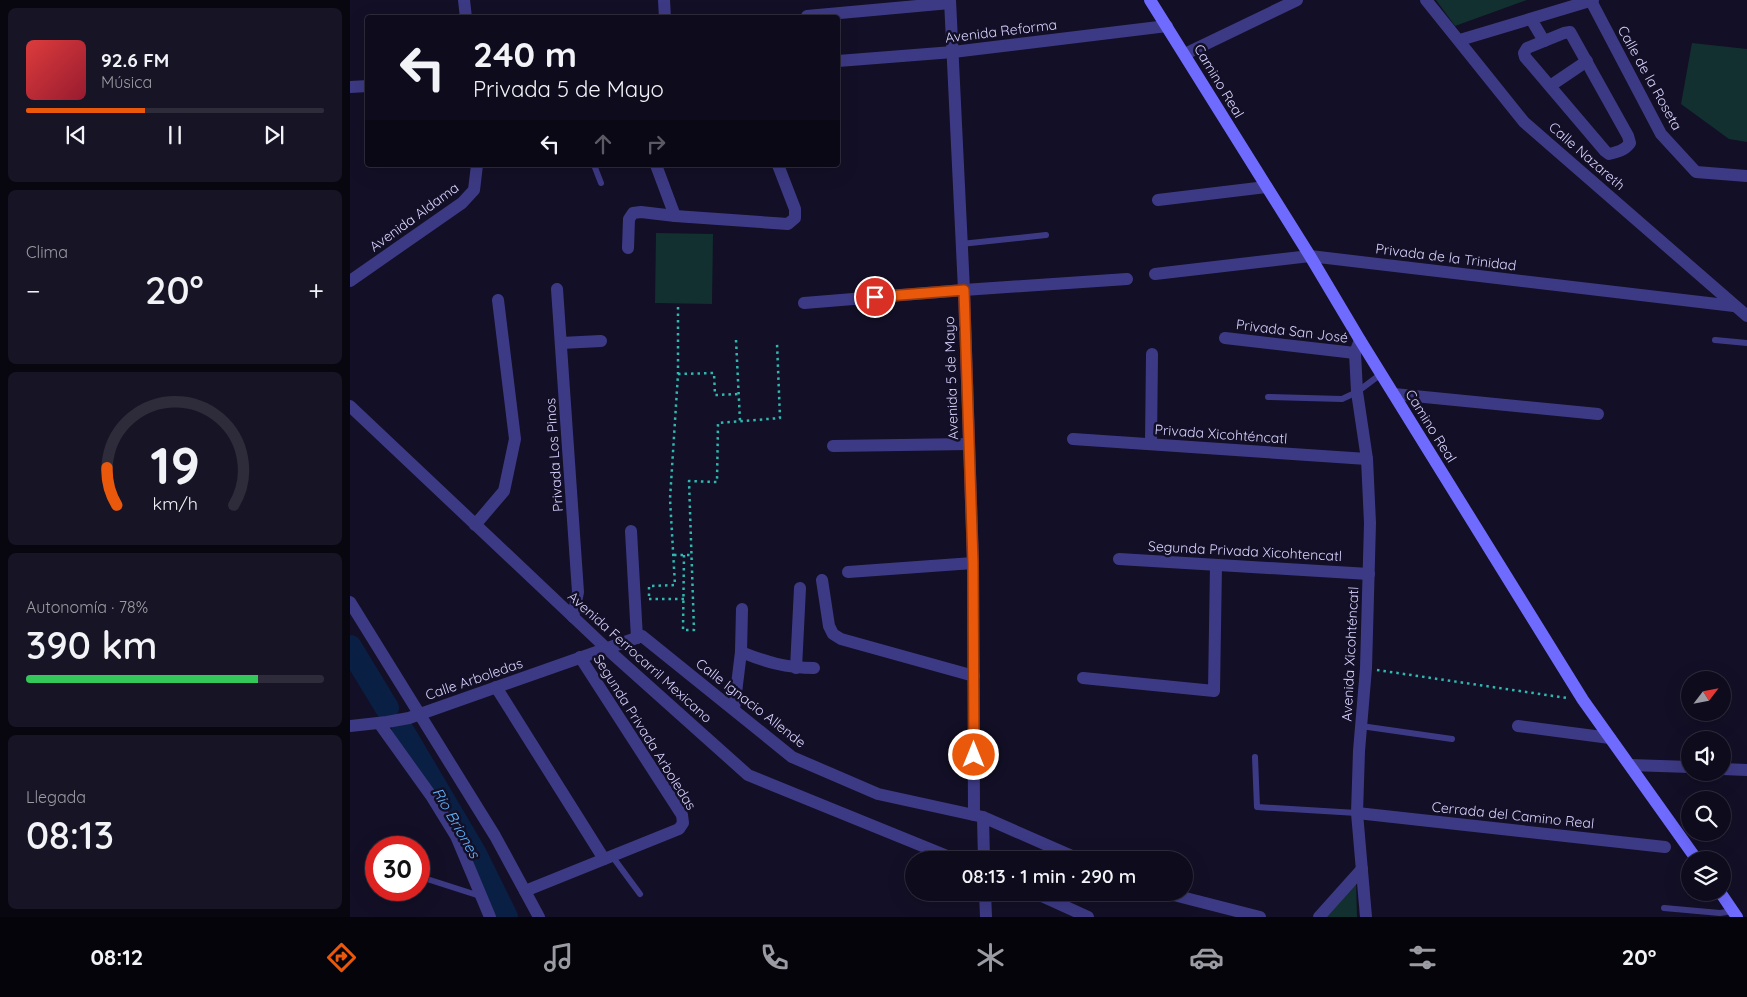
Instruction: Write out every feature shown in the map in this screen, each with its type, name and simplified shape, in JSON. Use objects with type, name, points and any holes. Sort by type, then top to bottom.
[{"type":"main road","name":"Camino Real","points":[[1150,0],[1583,700],[1691,851]]},
{"type":"main road","points":[[1726,901],[1735,914]]},
{"type":"street","points":[[464,0],[466,15]]},
{"type":"street","points":[[664,0],[665,15]]},
{"type":"street","points":[[1185,54],[1297,0]]},
{"type":"street","name":"Calle Nazareth","points":[[1426,0],[1524,122],[1747,316]]},
{"type":"street","points":[[1460,40],[1592,0]]},
{"type":"street","name":"Calle de la Roseta","points":[[1592,0],[1661,134],[1696,172],[1747,176]]},
{"type":"street","points":[[817,15],[950,1]]},
{"type":"street","name":"Avenida 5 de Mayo","points":[[950,1],[964,290],[973,563],[978,816],[983,851]]},
{"type":"street","points":[[1531,19],[1544,41]]},
{"type":"street","name":"Avenida Reforma","points":[[840,61],[953,52],[1167,26]]},
{"type":"street","points":[[1570,32],[1587,61],[1630,142],[1626,148],[1610,154],[1605,151],[1526,58],[1524,53],[1527,48],[1570,32]]},
{"type":"street","points":[[1550,86],[1587,61]]},
{"type":"street","points":[[350,87],[365,86]]},
{"type":"street","name":"Avenida Aldama","points":[[350,281],[462,203],[474,190],[477,167]]},
{"type":"street","points":[[657,167],[675,216]]},
{"type":"street","points":[[628,248],[629,219],[633,213],[788,224],[795,218],[795,209],[779,167]]},
{"type":"street","points":[[1158,200],[1266,187]]},
{"type":"street","name":"Privada de la Trinidad","points":[[1155,274],[1310,256],[1734,306]]},
{"type":"street","points":[[804,303],[1127,279]]},
{"type":"street","name":"Privada Los Pinos","points":[[557,289],[578,592],[573,617]]},
{"type":"street","points":[[475,525],[504,491],[515,439],[498,300]]},
{"type":"street","name":"Privada San José","points":[[1225,338],[1355,353]]},
{"type":"street","name":"Avenida Xicohténcatl","points":[[1360,340],[1355,353],[1357,392],[1366,459],[1370,523],[1366,668],[1357,813],[1366,917]]},
{"type":"street","points":[[561,343],[601,341]]},
{"type":"street","points":[[1151,444],[1152,354]]},
{"type":"street","points":[[1394,394],[1598,414]]},
{"type":"street","name":"Avenida Ferrocarril Mexicano","points":[[350,406],[606,648],[748,775],[935,851]]},
{"type":"street","name":"Privada Xicohténcatl","points":[[1073,439],[1366,459]]},
{"type":"street","points":[[833,446],[968,444]]},
{"type":"street","points":[[606,648],[637,638],[631,531]]},
{"type":"street","name":"Segunda Privada Xicohtencatl","points":[[1119,559],[1368,574]]},
{"type":"street","points":[[848,572],[973,563]]},
{"type":"street","points":[[1083,678],[1214,691],[1216,565]]},
{"type":"street","points":[[822,580],[829,626],[833,634],[841,639],[974,676]]},
{"type":"street","points":[[796,668],[800,588]]},
{"type":"street","points":[[350,602],[496,836],[539,917]]},
{"type":"street","points":[[734,709],[741,652],[742,609]]},
{"type":"street","name":"Calle Ignacio Allende","points":[[637,638],[642,636],[792,757],[878,794],[978,816],[1060,851]]},
{"type":"street","name":"Calle Arboledas","points":[[350,726],[410,718],[606,648]]},
{"type":"street","points":[[741,652],[769,664],[796,668],[814,668]]},
{"type":"street","name":"Segunda Privada Arboledas","points":[[580,657],[682,815],[683,823],[679,829],[608,858]]},
{"type":"street","points":[[496,687],[608,858],[524,891]]},
{"type":"street","points":[[379,723],[432,797],[456,836],[490,917]]},
{"type":"street","points":[[1518,726],[1610,738]]},
{"type":"street","points":[[1630,765],[1681,767]]},
{"type":"street","points":[[1731,769],[1747,770]]},
{"type":"street","name":"Cerrada del Camino Real","points":[[1357,813],[1665,847]]},
{"type":"street","points":[[1319,917],[1362,869]]},
{"type":"street","points":[[1193,900],[1260,917]]},
{"type":"street","points":[[985,901],[986,917]]},
{"type":"street","points":[[1053,901],[1088,917]]},
{"type":"lane","points":[[595,167],[601,183]]},
{"type":"lane","points":[[962,244],[1046,235]]},
{"type":"lane","points":[[1715,340],[1747,343]]},
{"type":"lane","points":[[1268,397],[1342,399],[1357,392],[1381,374]]},
{"type":"lane","points":[[1361,726],[1452,739]]},
{"type":"lane","points":[[1255,757],[1258,808],[1357,813]]},
{"type":"lane","points":[[608,858],[640,894]]},
{"type":"lane","points":[[430,880],[481,896]]},
{"type":"lane","points":[[1664,908],[1735,914]]},
{"type":"path","points":[[678,305],[678,374],[670,499],[675,585],[649,586],[648,599],[684,599]]},
{"type":"path","points":[[736,340],[740,420]]},
{"type":"path","points":[[684,555],[683,630],[694,630],[689,481],[717,482],[718,422],[780,418],[777,343]]},
{"type":"path","points":[[678,374],[714,373],[715,395],[739,394]]},
{"type":"path","points":[[674,556],[692,555]]},
{"type":"path","points":[[1366,668],[1583,700]]},
{"type":"green space","points":[[1436,0],[1527,0],[1455,26]]},
{"type":"green space","points":[[1692,43],[1747,49],[1747,142],[1729,139],[1681,104]]},
{"type":"green space","points":[[656,233],[713,234],[712,304],[655,303]]},
{"type":"green space","points":[[1356,883],[1357,917],[1325,917]]},
{"type":"waterway","name":"Rio Briones","points":[[350,647],[387,708]]},
{"type":"waterway","name":"Rio Briones","points":[[403,732],[475,854],[506,917]]},
{"type":"route","points":[[875,297],[964,290],[973,563],[974,755]]}]
